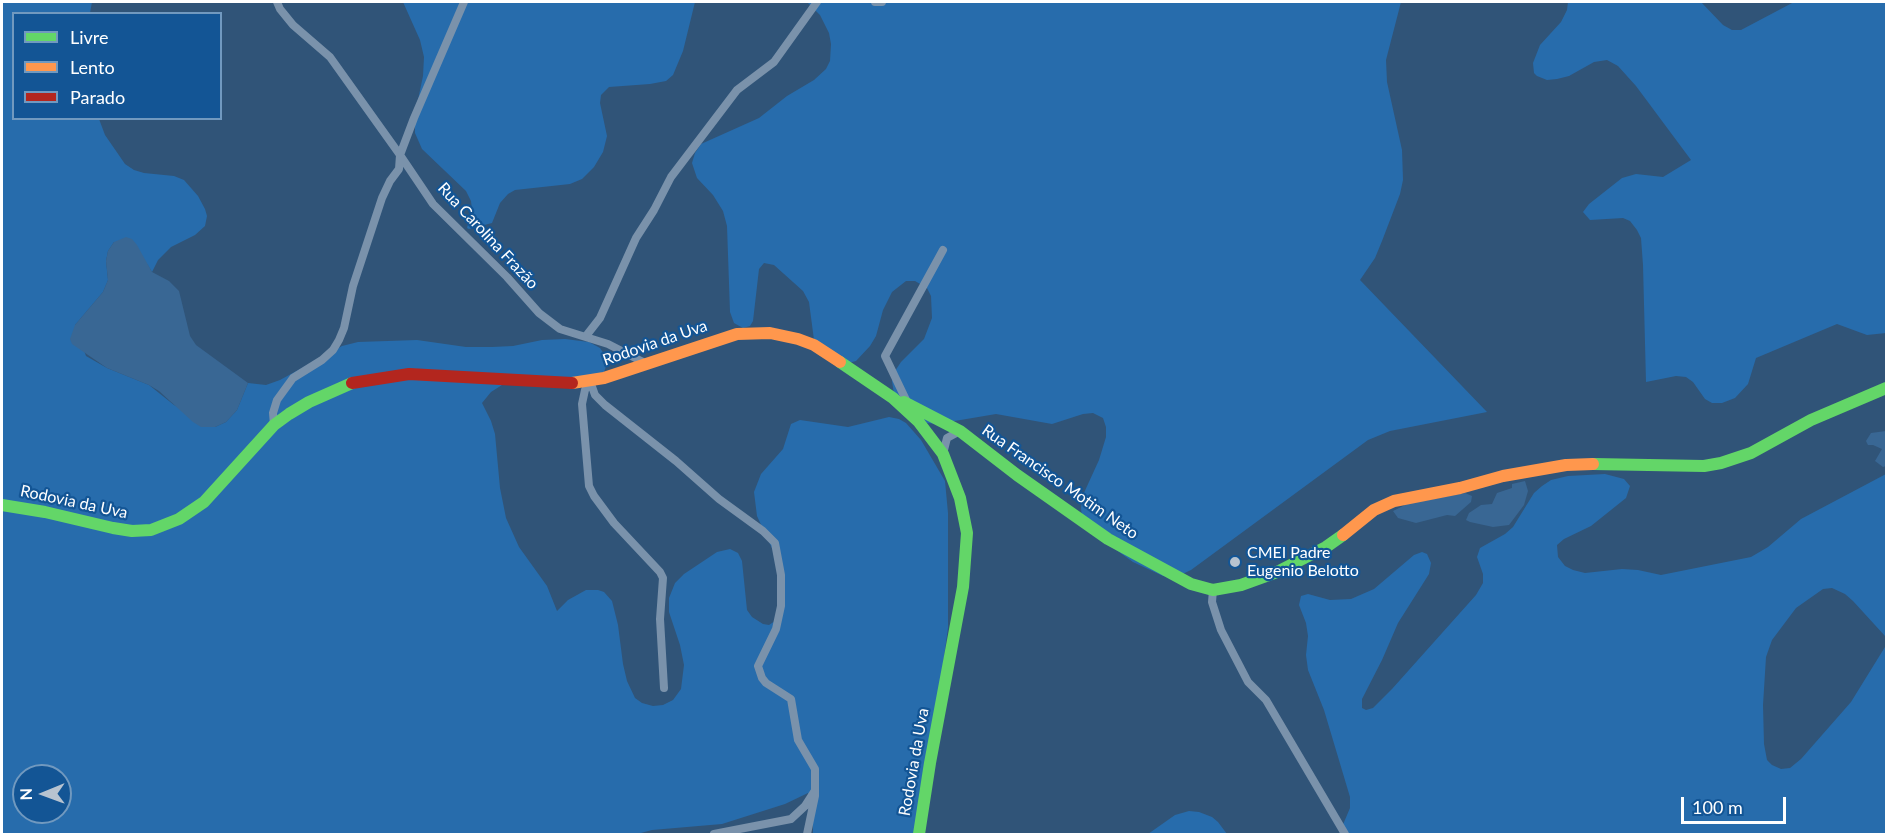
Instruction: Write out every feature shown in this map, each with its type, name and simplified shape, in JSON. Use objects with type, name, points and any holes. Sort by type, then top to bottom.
[{"type":"street","name":"Rua Carolina Frazão","points":[[277,2],[293,25],[330,57],[433,204],[507,277],[539,313],[560,328],[608,344],[645,363]]},
{"type":"street","points":[[274,425],[273,412],[277,400],[293,378],[322,360],[333,350],[339,340],[344,328],[353,286],[382,198],[399,169],[400,155],[418,108],[464,2]]},
{"type":"street","points":[[586,336],[600,318],[636,238],[671,177],[737,90],[774,62],[817,2]]},
{"type":"street","points":[[875,2],[882,2]]},
{"type":"street","points":[[909,405],[885,356],[943,250]]},
{"type":"street","name":"Rodovia da Uva","points":[[2,505],[132,531],[158,527],[179,519],[204,502],[274,425],[299,407],[338,388],[387,376],[409,374],[556,383],[590,381],[737,334],[755,332],[781,334],[814,345],[893,398],[925,428],[943,454],[960,498],[965,521],[966,548],[962,595],[919,834]]},
{"type":"street","points":[[590,381],[582,404],[589,486],[614,523],[663,578],[660,619],[664,688]]},
{"type":"street","points":[[590,381],[595,395],[605,405],[775,543],[780,566],[781,606],[776,629],[758,666],[762,678],[791,699],[798,740],[815,769],[816,790],[807,834]]},
{"type":"street","name":"Rua Francisco Motim Neto","points":[[893,398],[960,431],[1017,475],[1108,539],[1191,584],[1213,590],[1241,585],[1277,572],[1326,547],[1374,510],[1394,501],[1460,488],[1503,476],[1566,465],[1602,463],[1704,466],[1721,463],[1751,453],[1843,405],[1887,388]]},
{"type":"street","points":[[943,454],[947,438],[960,431]]},
{"type":"street","points":[[1213,590],[1212,602],[1221,630],[1248,682],[1266,700],[1344,833]]},
{"type":"street","points":[[714,834],[791,819],[805,806],[816,790]]},
{"type":"shaded area","points":[[2,2],[92,2],[90,12],[12,12],[12,120],[99,120],[105,135],[125,164],[144,173],[174,176],[184,180],[198,196],[207,216],[205,226],[195,235],[171,247],[158,260],[152,272],[147,264],[114,242],[108,251],[106,261],[108,280],[103,292],[75,325],[86,356],[107,368],[149,385],[174,405],[215,427],[226,422],[237,410],[248,383],[266,385],[280,380],[342,346],[358,342],[417,340],[466,347],[492,347],[565,339],[589,342],[600,348],[607,364],[602,377],[502,385],[491,392],[482,403],[495,434],[500,488],[506,518],[519,547],[547,586],[557,611],[568,600],[586,590],[604,592],[612,601],[627,681],[635,698],[642,703],[653,706],[663,705],[673,700],[681,689],[684,665],[669,612],[669,598],[675,583],[684,574],[717,552],[730,549],[738,553],[742,561],[747,610],[752,617],[763,624],[769,625],[775,621],[785,597],[783,572],[757,516],[754,492],[761,474],[783,449],[791,424],[800,420],[848,427],[889,417],[906,423],[921,440],[945,481],[948,513],[948,628],[921,823],[925,834],[813,834],[813,814],[808,793],[785,804],[722,824],[652,830],[637,834],[2,834]]},
{"type":"shaded area","points":[[403,2],[695,2],[683,51],[673,75],[666,81],[650,84],[609,87],[601,95],[600,103],[607,136],[603,152],[594,167],[582,179],[570,184],[515,190],[500,203],[492,223],[469,229],[467,228],[472,210],[466,191],[422,149],[415,133],[415,114],[423,76],[424,57],[420,40]]},
{"type":"shaded area","points":[[807,2],[1401,2],[1386,60],[1387,82],[1402,150],[1403,180],[1400,194],[1375,258],[1360,280],[1487,412],[1390,431],[1368,440],[1191,570],[1176,577],[1163,576],[1133,562],[1094,534],[1082,518],[1083,495],[1099,460],[1106,437],[1103,418],[1093,413],[1083,414],[1052,424],[996,414],[937,424],[927,423],[894,394],[893,374],[901,362],[924,339],[932,318],[931,296],[927,288],[915,281],[906,281],[892,292],[870,346],[856,361],[844,364],[814,340],[809,302],[803,291],[774,265],[764,263],[759,269],[753,321],[750,326],[743,328],[734,323],[730,312],[727,226],[723,211],[713,195],[697,178],[692,163],[701,144],[759,118],[826,69],[830,61],[829,33],[820,15]]},
{"type":"shaded area","points":[[1568,2],[1701,2],[1723,25],[1732,30],[1741,30],[1794,2],[1886,2],[1886,333],[1867,335],[1837,324],[1756,358],[1748,384],[1735,398],[1722,403],[1712,403],[1705,399],[1693,382],[1686,377],[1676,376],[1646,382],[1641,238],[1630,221],[1623,218],[1590,220],[1583,212],[1589,204],[1622,178],[1636,174],[1663,177],[1691,160],[1636,86],[1618,66],[1607,60],[1594,62],[1569,76],[1547,80],[1534,73],[1533,63],[1540,45],[1561,22]]},
{"type":"shaded area","points":[[126,237],[132,239],[137,245],[152,272],[169,281],[179,291],[190,336],[196,345],[248,383],[237,410],[226,422],[215,427],[201,427],[159,391],[107,368],[72,344],[70,339],[75,325],[103,292],[108,280],[106,261],[108,251],[114,242]]},
{"type":"shaded area","points":[[1886,431],[1886,466],[1883,467],[1875,461],[1882,449],[1868,445],[1866,441],[1871,433]]},
{"type":"shaded area","points":[[1605,474],[1624,479],[1630,486],[1626,498],[1591,526],[1564,539],[1557,545],[1558,557],[1565,566],[1585,573],[1622,569],[1661,575],[1751,557],[1768,547],[1801,519],[1886,474],[1886,834],[1339,834],[1350,808],[1350,797],[1324,710],[1308,670],[1306,655],[1308,636],[1299,605],[1301,596],[1308,594],[1330,600],[1351,599],[1374,589],[1414,555],[1422,552],[1427,554],[1431,563],[1429,574],[1398,623],[1362,699],[1362,708],[1366,710],[1373,708],[1476,595],[1483,583],[1483,574],[1477,557],[1480,548],[1513,527],[1534,493],[1542,486],[1551,480],[1568,476]],"holes":[[[1832,588],[1845,594],[1885,636],[1885,647],[1851,702],[1801,759],[1790,768],[1781,769],[1767,760],[1764,744],[1763,705],[1766,657],[1772,640],[1796,608],[1823,589]]]},
{"type":"shaded area","points":[[1525,481],[1528,491],[1524,505],[1509,525],[1493,527],[1466,520],[1469,513],[1481,505],[1492,504],[1497,493],[1512,488],[1512,484]]},
{"type":"shaded area","points":[[1465,493],[1472,496],[1471,502],[1455,516],[1447,515],[1416,523],[1398,518],[1393,511],[1407,504]]},
{"type":"shaded area","points":[[1189,811],[1212,817],[1227,834],[1148,834],[1175,815]]},
{"type":"traffic: fast","points":[[840,362],[893,398],[918,421],[943,454],[960,498],[967,533],[963,587],[919,834]]},
{"type":"traffic: fast","points":[[2,505],[45,512],[113,528],[132,531],[151,530],[179,519],[204,502],[274,425],[289,414],[309,402],[352,383]]},
{"type":"traffic: fast","points":[[1593,464],[1704,466],[1721,463],[1751,453],[1811,420],[1886,388]]},
{"type":"traffic: fast","points":[[904,402],[960,431],[1017,475],[1108,539],[1191,584],[1213,590],[1241,585],[1277,572],[1326,547],[1343,535]]},
{"type":"traffic: slow","points":[[572,383],[604,378],[737,334],[770,333],[798,339],[814,345],[840,362]]},
{"type":"traffic: slow","points":[[1343,535],[1374,510],[1394,501],[1460,488],[1503,476],[1566,465],[1593,464]]},
{"type":"traffic: jam","points":[[352,383],[409,374],[572,383]]},
{"type":"place","name":"CMEI Padre Eugenio Belotto","points":[[1235,562]]}]
